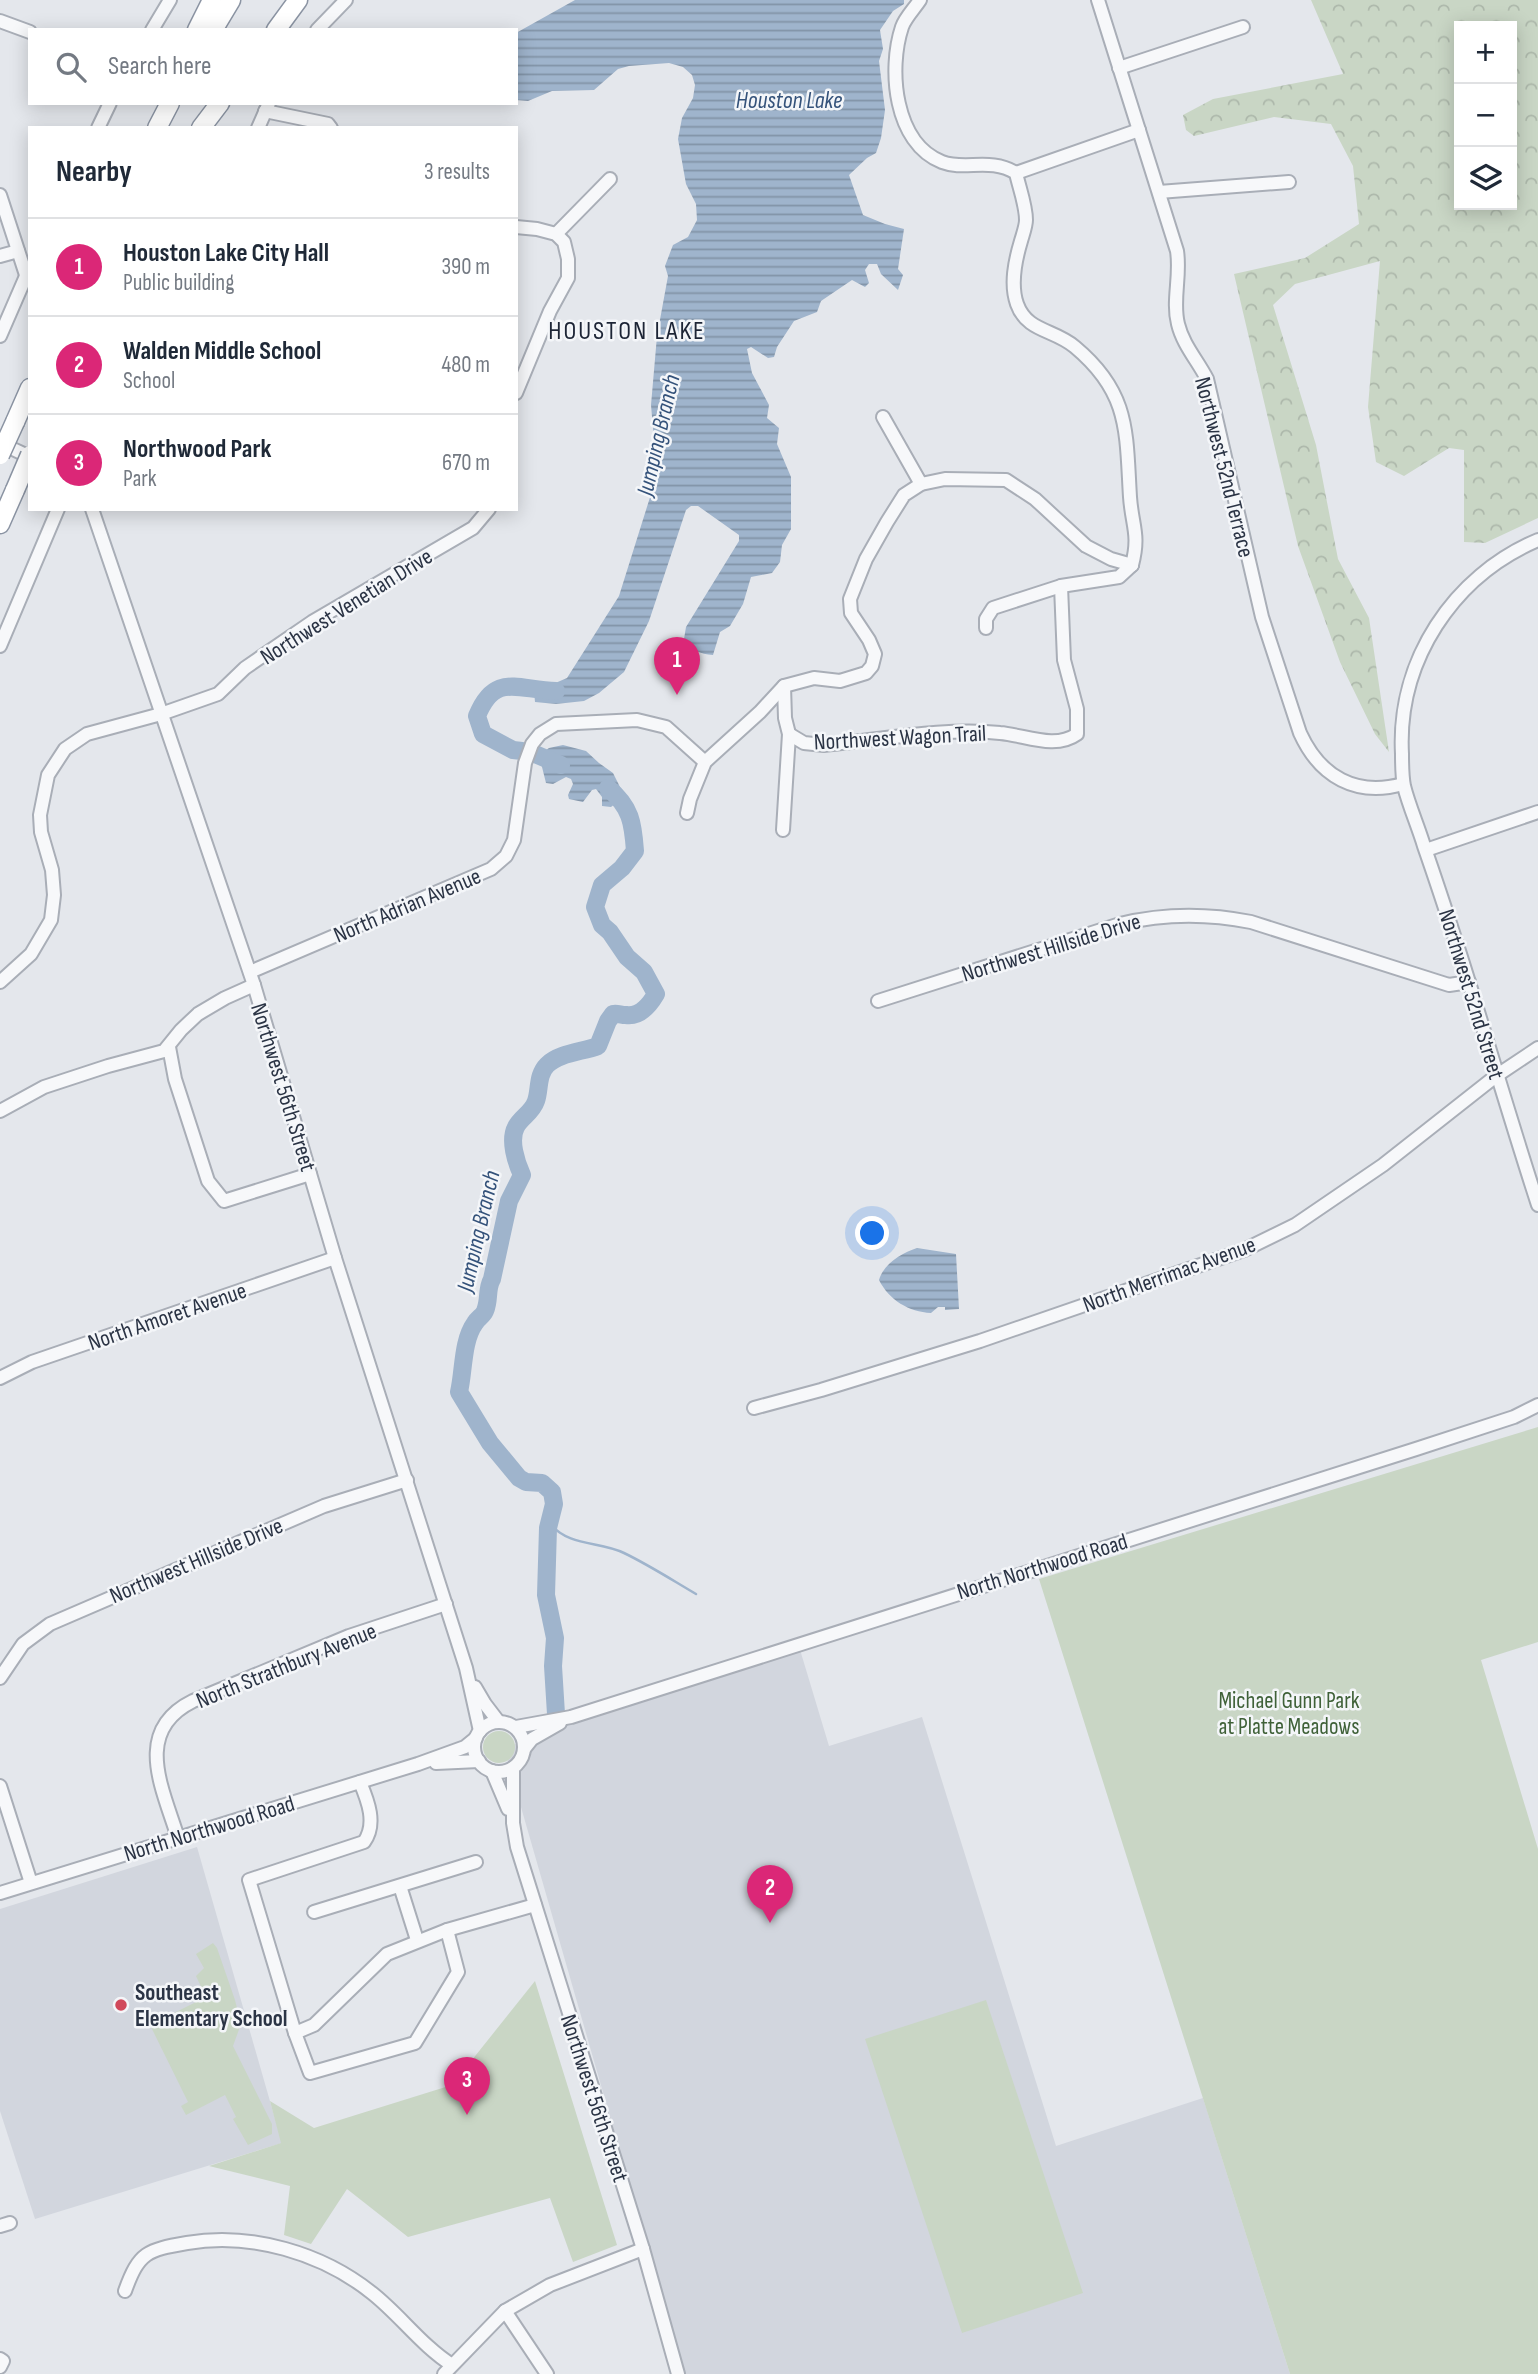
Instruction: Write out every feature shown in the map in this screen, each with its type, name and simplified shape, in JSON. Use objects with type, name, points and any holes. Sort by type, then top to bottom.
[{"type":"highway","points":[[198,28],[212,0]]},
{"type":"highway","points":[[214,28],[231,0]]},
{"type":"highway","points":[[277,28],[298,0]]},
{"type":"highway","points":[[158,126],[169,105]]},
{"type":"highway","points":[[203,126],[218,105]]},
{"type":"highway","points":[[0,455],[28,393]]},
{"type":"highway","points":[[0,524],[28,461]]},
{"type":"street","points":[[153,28],[170,0]]},
{"type":"street","points":[[319,28],[345,0]]},
{"type":"street","points":[[920,0],[903,24],[895,59],[896,99],[911,133],[926,153],[944,163],[1005,166],[1016,173],[1026,221],[1017,253],[1013,288],[1018,306],[1027,322],[1050,330],[1074,346],[1098,369],[1118,403],[1126,430],[1130,500],[1137,541],[1132,565],[1119,577],[1061,586],[993,608],[986,619],[986,628]]},
{"type":"street","name":"Northwest 52nd Terrace","points":[[1098,0],[1159,192],[1179,266],[1176,302],[1178,325],[1207,379],[1262,617],[1300,733],[1307,750],[1317,762],[1340,780],[1363,788],[1404,784]]},
{"type":"street","points":[[0,21],[28,31]]},
{"type":"street","points":[[1119,68],[1243,27]]},
{"type":"street","points":[[99,126],[109,105]]},
{"type":"street","points":[[259,126],[267,107],[330,126]]},
{"type":"street","points":[[1016,173],[1139,130]]},
{"type":"street","points":[[556,234],[610,179]]},
{"type":"street","points":[[1159,192],[1290,182]]},
{"type":"street","points":[[0,195],[18,251],[28,271],[0,336]]},
{"type":"street","points":[[518,227],[556,234],[564,242],[568,259],[568,278],[550,311],[518,388]]},
{"type":"street","points":[[0,256],[18,251]]},
{"type":"street","points":[[883,417],[921,484]]},
{"type":"street","points":[[0,443],[28,455]]},
{"type":"street","points":[[687,813],[705,762],[760,712],[784,685],[814,678],[840,681],[866,673],[872,666],[874,654],[869,640],[851,613],[850,599],[866,559],[887,522],[904,495],[921,484],[945,479],[1006,480],[1035,499],[1086,546],[1111,559],[1132,565]]},
{"type":"street","points":[[0,646],[57,511]]},
{"type":"street","name":"Northwest 56th Street","points":[[93,511],[250,972],[335,1258],[466,1668],[478,1735]]},
{"type":"street","name":"Northwest Venetian Drive","points":[[0,982],[31,954],[51,920],[54,895],[51,870],[39,823],[45,784],[56,759],[87,734],[161,714],[218,694],[246,668],[312,622],[473,528],[487,511]]},
{"type":"street","name":"Northwest 52nd Street","points":[[1538,540],[1522,547],[1479,575],[1445,611],[1421,653],[1407,698],[1401,741],[1404,784],[1538,1205]]},
{"type":"street","name":"Northwest Wagon Trail","points":[[789,734],[804,743],[824,746],[961,730],[1001,733],[1050,742],[1068,740],[1077,734],[1077,709],[1064,660],[1061,586]]},
{"type":"street","points":[[783,830],[789,734],[785,718],[784,685]]},
{"type":"street","name":"North Adrian Avenue","points":[[250,972],[491,869],[506,856],[514,840],[525,762],[532,744],[540,734],[556,724],[637,720],[673,731],[705,762]]},
{"type":"street","points":[[1426,850],[1538,812]]},
{"type":"street","name":"Northwest Hillside Drive","points":[[878,1001],[1121,924],[1153,917],[1189,914],[1251,922],[1449,985],[1469,982]]},
{"type":"street","points":[[0,1111],[44,1087],[107,1066],[158,1054],[169,1047],[181,1030],[205,1010],[254,985]]},
{"type":"street","points":[[169,1047],[175,1079],[208,1181],[223,1201],[310,1174]]},
{"type":"street","name":"North Merrimac Avenue","points":[[754,1408],[981,1341],[1244,1250],[1295,1225],[1383,1165],[1496,1076],[1538,1048]]},
{"type":"street","name":"North Amoret Avenue","points":[[0,1378],[32,1362],[335,1258]]},
{"type":"street","name":"North Northwood Road","points":[[516,1727],[571,1717],[1514,1417],[1538,1405]]},
{"type":"street","name":"North Northwood Road","points":[[1514,1417],[1538,1415]]},
{"type":"street","name":"Northwest Hillside Drive","points":[[2,1674],[23,1644],[50,1624],[324,1506],[407,1480]]},
{"type":"street","name":"North Strathbury Avenue","points":[[178,1838],[155,1760],[162,1731],[175,1713],[193,1701],[348,1636],[446,1604]]},
{"type":"street","name":"Northwest 56th Street","points":[[466,1668],[485,1704],[498,1721]]},
{"type":"street","name":"North Northwood Road","points":[[524,1749],[532,1740],[571,1717]]},
{"type":"street","points":[[498,1721],[516,1727],[521,1733],[524,1749],[519,1763],[513,1768],[492,1771],[479,1760],[474,1746],[478,1735],[491,1723],[498,1721]]},
{"type":"street","name":"North Northwood Road","points":[[0,1893],[418,1764],[465,1746],[478,1735]]},
{"type":"street","name":"North Northwood Road","points":[[418,1764],[479,1760]]},
{"type":"street","name":"Northwest 56th Street","points":[[513,1768],[513,1822],[517,1847],[643,2249],[678,2374]]},
{"type":"street","name":"Northwest 56th Street","points":[[492,1771],[502,1789],[513,1822]]},
{"type":"street","points":[[360,1782],[371,1818],[371,1828],[364,1842],[250,1880],[295,2034],[310,2073],[415,2043],[458,1972],[447,1930]]},
{"type":"street","points":[[0,1786],[31,1883]]},
{"type":"street","points":[[314,1912],[476,1862]]},
{"type":"street","points":[[400,1886],[417,1940]]},
{"type":"street","points":[[295,2034],[314,2025],[387,1954],[447,1930],[535,1905]]},
{"type":"street","points":[[125,2291],[142,2256],[167,2247],[211,2239],[274,2246],[324,2262],[372,2293],[448,2369],[505,2311],[550,2284],[643,2249]]},
{"type":"street","points":[[505,2311],[547,2374]]},
{"type":"street","points":[[0,2359],[3,2361],[0,2367]]},
{"type":"shaded area","points":[[798,1643],[829,1746],[922,1717],[1056,2146],[1203,2098],[1290,2374],[684,2374],[504,1748]]},
{"type":"shaded area","name":"Southeast Elementary School","points":[[197,1847],[282,2143],[35,2219],[0,2111],[0,1909]]},
{"type":"green space","points":[[1311,0],[1538,0],[1538,518],[1485,543],[1464,542],[1464,450],[1449,448],[1404,476],[1376,462],[1368,407],[1380,261],[1295,284],[1273,305],[1316,445],[1338,559],[1369,618],[1389,752],[1375,734],[1340,662],[1298,546],[1234,274],[1305,258],[1359,224],[1353,166],[1331,124],[1274,117],[1194,136],[1186,130],[1183,115],[1213,99],[1343,74]]},
{"type":"green space","name":"Michael Gunn Park at Platte Meadows","points":[[1538,1427],[1538,1642],[1481,1660],[1538,1849],[1538,2374],[1290,2374],[1039,1579]]},
{"type":"green space","points":[[499,1731],[510,1736],[515,1747],[510,1758],[499,1763],[488,1758],[483,1747],[488,1736]]},
{"type":"green space","points":[[213,1943],[235,2000],[241,2024],[233,2046],[272,2124],[272,2134],[248,2145],[233,2119],[236,2117],[225,2095],[186,2115],[181,2106],[188,2102],[150,2025],[206,1997],[196,1976],[204,1968],[196,1954]]},
{"type":"green space","points":[[535,1981],[617,2245],[573,2262],[550,2198],[408,2237],[347,2189],[311,2244],[284,2235],[290,2186],[209,2166],[281,2143],[270,2101],[314,2128],[452,2085]]},
{"type":"green space","points":[[986,2000],[1083,2293],[962,2333],[865,2039]]},
{"type":"water","name":"Houston Lake","points":[[575,0],[904,0],[904,4],[893,11],[880,30],[883,49],[879,61],[885,110],[881,138],[876,153],[849,175],[863,215],[904,229],[898,269],[903,275],[898,290],[881,274],[877,264],[869,264],[865,270],[869,283],[865,287],[852,280],[821,301],[817,312],[794,321],[777,347],[774,357],[768,358],[751,347],[747,349],[752,373],[769,405],[767,418],[779,428],[777,444],[791,477],[791,529],[782,545],[780,562],[772,573],[751,577],[743,604],[730,626],[720,632],[713,655],[693,649],[684,639],[686,627],[739,541],[739,535],[698,506],[691,506],[686,510],[649,621],[624,672],[599,693],[584,701],[556,704],[535,702],[534,691],[537,685],[553,684],[567,678],[619,596],[657,475],[651,405],[657,336],[668,276],[665,266],[673,245],[688,237],[697,220],[696,204],[686,184],[678,139],[682,118],[693,98],[695,85],[692,75],[683,67],[669,63],[629,66],[618,69],[594,90],[552,91],[528,101],[518,100],[518,32]]},
{"type":"water","points":[[563,745],[586,751],[613,773],[623,793],[623,803],[616,803],[611,807],[602,806],[602,797],[596,789],[592,790],[583,802],[569,799],[573,784],[571,779],[566,777],[553,784],[546,783],[539,755],[549,748]]},
{"type":"water","points":[[917,1248],[956,1254],[959,1309],[945,1310],[945,1307],[938,1307],[931,1313],[915,1310],[900,1304],[883,1287],[879,1280],[889,1264]]},
{"type":"waterway","name":"Jumping Branch","points":[[522,751],[513,750],[483,734],[477,716],[484,702],[491,693],[500,688],[556,691]]},
{"type":"waterway","name":"Jumping Branch","points":[[535,754],[561,765]]},
{"type":"waterway","name":"Jumping Branch","points":[[556,1714],[553,1666],[555,1638],[546,1595],[548,1528],[554,1504],[552,1492],[542,1483],[526,1482],[519,1478],[490,1443],[459,1392],[468,1338],[486,1307],[509,1201],[522,1175],[514,1151],[514,1132],[534,1105],[542,1073],[547,1065],[558,1058],[598,1046],[613,1014],[631,1015],[640,1012],[656,994],[644,972],[627,957],[602,925],[595,907],[602,885],[622,868],[635,851],[629,816],[622,802],[608,788]]},
{"type":"waterway","points":[[550,1524],[566,1537],[624,1553],[696,1594]]},
{"type":"place","name":"Houston Lake City Hall","points":[[677,695]]},
{"type":"place","name":"Walden Middle School","points":[[770,1923]]},
{"type":"place","name":"Southeast Elementary School","points":[[121,2005]]},
{"type":"place","name":"Northwood Park","points":[[467,2115]]},
{"type":"district","name":"HOUSTON LAKE","points":[[627,330]]}]
